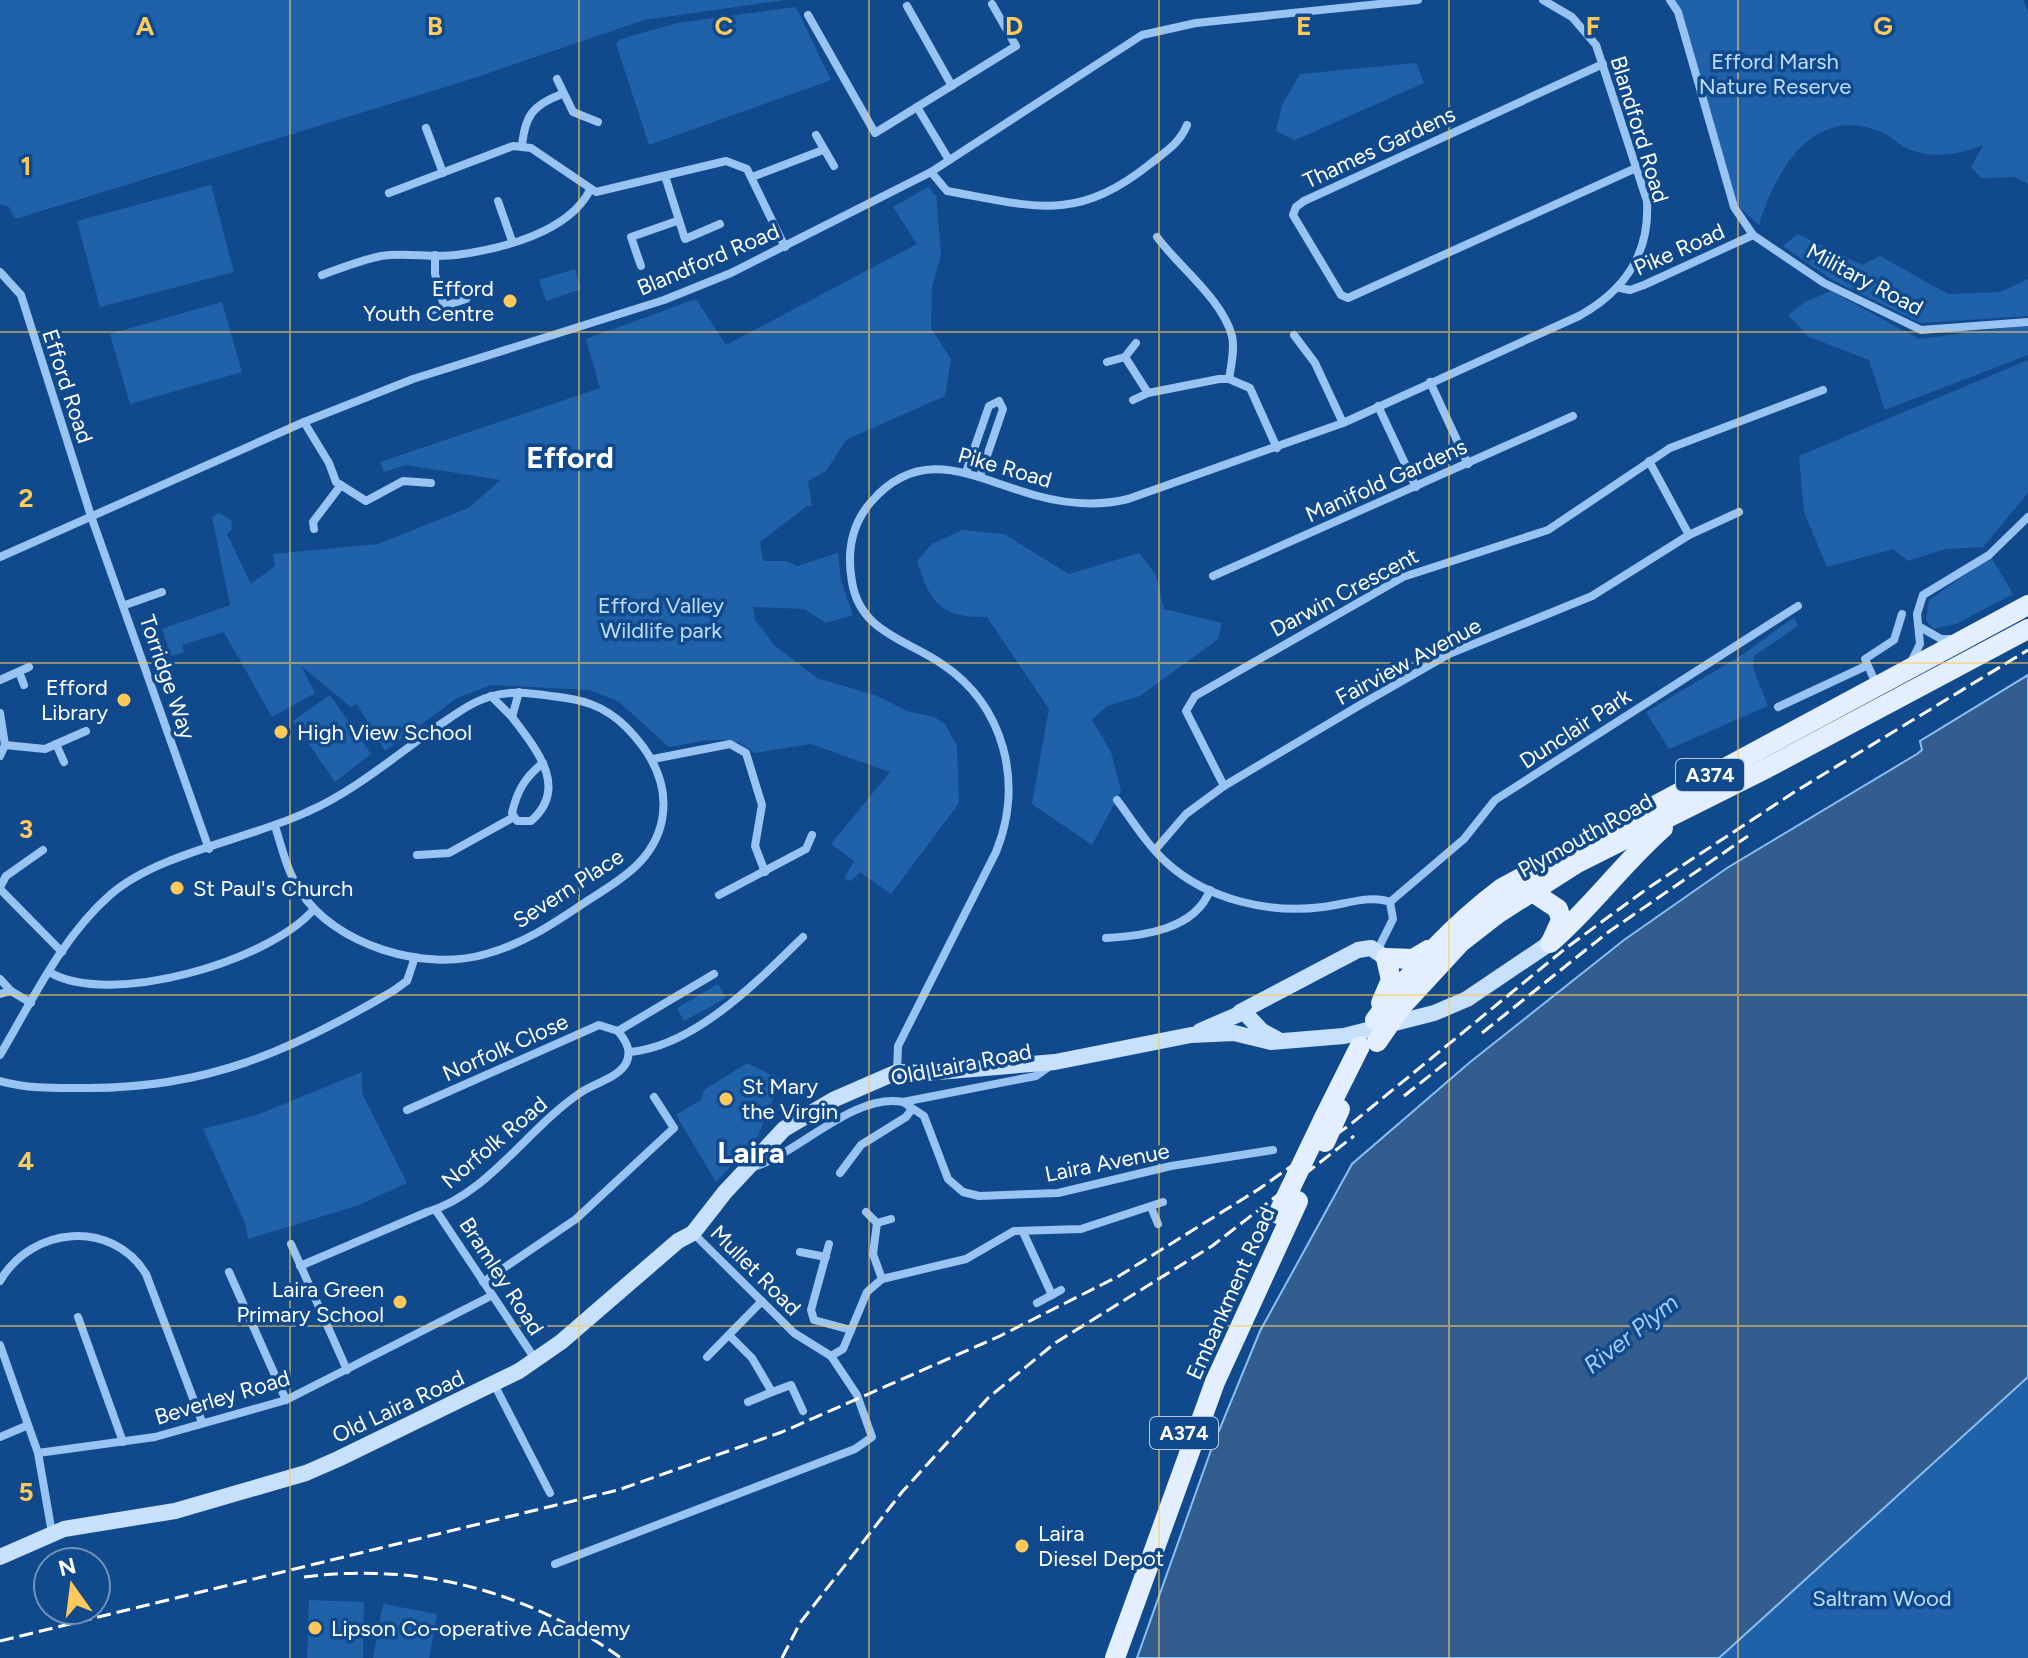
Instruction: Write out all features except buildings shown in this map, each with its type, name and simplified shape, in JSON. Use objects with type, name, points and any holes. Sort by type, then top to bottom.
[{"type":"main road","name":"Plymouth Road","points":[[1376,1019],[1450,932],[1502,888],[1540,865],[1970,639],[2028,605]]},
{"type":"main road","name":"Plymouth Road","points":[[1402,1006],[1461,942],[1531,891],[1577,863],[1767,768],[2028,629]]},
{"type":"main road","points":[[1550,943],[1589,907],[1662,828],[1767,768]]},
{"type":"main road","points":[[1531,891],[1558,909],[1559,929],[1550,943]]},
{"type":"main road","points":[[1376,1019],[1391,980],[1381,955],[1413,959],[1450,932]]},
{"type":"main road","name":"Old Laira Road","points":[[1244,1024],[1259,1041],[1284,1042],[1344,1036],[1434,1013],[1508,975],[1550,943]]},
{"type":"main road","name":"Old Laira Road","points":[[0,1557],[52,1533],[81,1524],[175,1511],[306,1473],[494,1384],[536,1360],[678,1241],[693,1233],[773,1139],[796,1121],[835,1099],[897,1072],[926,1073],[1055,1062],[1244,1024],[1281,993],[1353,952],[1366,948],[1381,955]]},
{"type":"main road","name":"Embankment Road","points":[[1368,1044],[1402,1006]]},
{"type":"main road","name":"Embankment Road","points":[[1103,1658],[1205,1377],[1278,1214],[1368,1044],[1376,1019]]},
{"type":"main road","name":"Embankment Road","points":[[1115,1658],[1215,1382],[1298,1201],[1331,1115]]},
{"type":"street","name":"Blandford Road","points":[[0,557],[304,422],[413,379],[664,300],[785,247],[931,172],[1142,35],[1196,23],[1418,0]]},
{"type":"street","name":"Blandford Road","points":[[1543,0],[1579,24],[1596,45],[1647,201],[1648,222],[1643,245]]},
{"type":"street","name":"Military Road","points":[[1670,0],[1678,12],[1734,207],[1753,235],[1824,283],[1921,330],[2028,322]]},
{"type":"street","points":[[808,15],[875,133],[1016,46],[992,4]]},
{"type":"street","points":[[907,6],[952,86]]},
{"type":"street","name":"Thames Gardens","points":[[1603,64],[1304,201],[1296,207],[1293,215],[1341,295],[1348,298],[1636,168]]},
{"type":"street","points":[[557,79],[573,112],[598,122]]},
{"type":"street","points":[[522,146],[529,113],[539,103],[562,94]]},
{"type":"street","points":[[917,107],[949,160]]},
{"type":"street","points":[[931,172],[947,191],[1047,208],[1072,205],[1110,193],[1126,183],[1182,138],[1187,125]]},
{"type":"street","points":[[426,128],[443,173]]},
{"type":"street","points":[[816,135],[834,166]]},
{"type":"street","points":[[389,193],[496,151],[522,146],[531,148],[590,190],[604,192],[726,161],[738,163],[752,177],[785,247]]},
{"type":"street","points":[[752,177],[823,150]]},
{"type":"street","points":[[665,176],[685,239],[720,224]]},
{"type":"street","points":[[322,275],[383,256],[469,252],[512,241],[566,219],[582,205],[590,190]]},
{"type":"street","points":[[498,201],[512,241]]},
{"type":"street","points":[[641,266],[631,237],[677,221]]},
{"type":"street","name":"Pike Road","points":[[1620,288],[1630,290],[1644,285],[1753,235]]},
{"type":"street","points":[[1157,237],[1172,258],[1190,271],[1228,326],[1233,338],[1229,379]]},
{"type":"street","name":"Pike Road","points":[[897,1072],[898,1046],[1001,841],[1010,790],[1004,746],[984,705],[944,665],[887,636],[871,621],[853,589],[850,552],[860,517],[889,485],[906,475],[935,467],[966,472],[1046,498],[1111,503],[1277,448],[1343,423],[1579,316],[1620,288],[1633,269],[1643,245]]},
{"type":"street","points":[[435,255],[435,274],[444,306]]},
{"type":"street","name":"Efford Road","points":[[0,272],[21,295],[91,516]]},
{"type":"street","points":[[430,311],[466,299]]},
{"type":"street","points":[[1294,335],[1315,363],[1343,423]]},
{"type":"street","points":[[1107,362],[1125,357],[1136,343]]},
{"type":"street","points":[[1125,357],[1148,393]]},
{"type":"street","points":[[1133,400],[1148,393],[1229,379],[1250,388],[1256,395],[1277,448]]},
{"type":"street","points":[[1430,382],[1468,464]]},
{"type":"street","name":"Darwin Crescent","points":[[1224,786],[1186,711],[1195,696],[1403,577],[1548,530],[1649,461],[1700,435],[1823,390]]},
{"type":"street","points":[[966,472],[989,406],[999,401],[1003,409],[980,476]]},
{"type":"street","points":[[1378,406],[1416,487]]},
{"type":"street","name":"Manifold Gardens","points":[[1213,576],[1573,416]]},
{"type":"street","points":[[304,422],[341,485],[366,501],[403,481],[431,483]]},
{"type":"street","points":[[1649,461],[1689,535]]},
{"type":"street","points":[[314,529],[313,522],[341,485]]},
{"type":"street","name":"Fairview Avenue","points":[[1155,850],[1186,814],[1224,786],[1449,654],[1592,596],[1689,535],[1739,512]]},
{"type":"street","name":"Torridge Way","points":[[91,516],[209,849]]},
{"type":"street","points":[[1905,671],[1920,644],[1917,614],[1923,595],[1989,555],[2028,517]]},
{"type":"street","points":[[125,605],[162,592]]},
{"type":"street","name":"Dunclair Park","points":[[1390,902],[1464,839],[1495,800],[1798,606]]},
{"type":"street","points":[[1877,686],[1865,659],[1894,640],[1902,614]]},
{"type":"street","points":[[1920,627],[1941,639],[1970,639]]},
{"type":"street","points":[[1778,707],[1866,666]]},
{"type":"street","points":[[0,680],[29,667]]},
{"type":"street","points":[[19,672],[24,685]]},
{"type":"street","points":[[512,717],[519,692]]},
{"type":"street","name":"Severn Place","points":[[0,1055],[62,952],[107,897],[125,883],[149,869],[275,826],[327,802],[458,713],[491,696],[519,692],[579,699],[606,710],[653,759],[663,793],[662,822],[653,846],[628,875],[555,923],[514,945],[482,956],[415,957],[388,953],[347,935],[314,909],[292,876],[275,826]]},
{"type":"street","points":[[417,855],[449,853],[512,818],[531,821],[545,805],[550,785],[543,763],[512,717],[491,696]]},
{"type":"street","points":[[0,713],[5,745],[0,756]]},
{"type":"street","points":[[5,745],[45,749],[86,731]]},
{"type":"street","points":[[56,744],[64,762]]},
{"type":"street","points":[[653,759],[730,744],[746,753],[762,805],[755,846],[765,872]]},
{"type":"street","points":[[512,818],[520,789],[543,763]]},
{"type":"street","points":[[1117,800],[1155,850],[1185,876],[1210,890],[1264,907],[1291,910],[1370,899],[1390,902],[1393,919],[1381,955]]},
{"type":"street","points":[[719,895],[806,849],[812,835]]},
{"type":"street","points":[[43,850],[6,876],[0,888],[62,952]]},
{"type":"street","points":[[1106,938],[1168,928],[1197,910],[1210,890]]},
{"type":"street","points":[[49,972],[75,981],[105,984],[174,978],[222,964],[298,925],[314,909]]},
{"type":"street","points":[[714,974],[618,1031],[629,1052],[657,1048],[715,1014],[745,993],[803,937]]},
{"type":"street","points":[[0,1081],[31,1087],[123,1088],[201,1076],[256,1061],[299,1044],[393,991],[407,981],[415,957]]},
{"type":"street","points":[[0,979],[11,991],[31,1003]]},
{"type":"street","points":[[0,994],[11,991]]},
{"type":"street","name":"Norfolk Close","points":[[407,1110],[599,1025],[618,1031]]},
{"type":"street","name":"Norfolk Road","points":[[300,1266],[427,1212],[437,1212],[467,1192],[583,1091],[622,1069],[629,1052]]},
{"type":"street","name":"Old Laira Road","points":[[746,1170],[772,1161],[826,1126],[888,1101],[903,1102],[1036,1076],[1055,1062]]},
{"type":"street","points":[[483,1282],[576,1219],[674,1128],[654,1097]]},
{"type":"street","name":"Laira Avenue","points":[[903,1102],[924,1116],[948,1179],[963,1192],[979,1196],[1058,1193],[1171,1166],[1273,1150]]},
{"type":"street","points":[[840,1173],[861,1145],[906,1117],[912,1109]]},
{"type":"street","points":[[555,1564],[868,1443],[872,1430],[857,1395],[831,1356],[843,1349],[867,1292],[882,1279],[966,1259],[1014,1231],[1096,1226],[1163,1202]]},
{"type":"street","points":[[1151,1207],[1158,1224]]},
{"type":"street","name":"Bramley Road","points":[[437,1212],[536,1360]]},
{"type":"street","points":[[866,1212],[877,1223]]},
{"type":"street","points":[[877,1223],[891,1219]]},
{"type":"street","points":[[877,1223],[873,1254],[882,1279]]},
{"type":"street","points":[[1023,1232],[1052,1295]]},
{"type":"street","name":"Mullet Road","points":[[693,1233],[794,1333],[831,1356]]},
{"type":"street","points":[[0,1281],[8,1267],[36,1245],[69,1234],[104,1239],[134,1255],[146,1274],[202,1422]]},
{"type":"street","points":[[291,1244],[347,1370]]},
{"type":"street","points":[[829,1244],[813,1304],[814,1320],[851,1330]]},
{"type":"street","points":[[800,1252],[826,1257]]},
{"type":"street","points":[[229,1272],[286,1400]]},
{"type":"street","points":[[1037,1303],[1061,1290]]},
{"type":"street","name":"Beverley Road","points":[[38,1453],[155,1437],[286,1400],[491,1296]]},
{"type":"street","points":[[707,1357],[762,1301]]},
{"type":"street","points":[[801,1301],[813,1304]]},
{"type":"street","points":[[78,1317],[123,1442]]},
{"type":"street","points":[[729,1335],[752,1358],[772,1392]]},
{"type":"street","points":[[0,1345],[38,1453],[52,1533]]},
{"type":"street","points":[[494,1384],[550,1493]]},
{"type":"street","points":[[748,1402],[791,1385],[803,1411]]},
{"type":"street","points":[[0,1437],[26,1426]]},
{"type":"green space","points":[[0,0],[785,0],[644,20],[468,80],[15,219],[9,207],[0,204]]},
{"type":"green space","name":"Efford Marsh Nature Reserve","points":[[1674,0],[2023,0],[2028,11],[2028,184],[2015,177],[1981,178],[1971,167],[1983,145],[1957,153],[1920,153],[1907,149],[1885,134],[1860,126],[1838,126],[1802,146],[1788,163],[1766,204],[1759,225],[1737,205]]},
{"type":"green space","points":[[796,7],[831,80],[649,145],[616,44],[621,39],[677,23]]},
{"type":"green space","points":[[1416,63],[1424,83],[1295,140],[1276,131],[1282,105],[1300,74]]},
{"type":"green space","points":[[211,185],[234,272],[100,307],[77,221]]},
{"type":"green space","name":"Efford Valley Wildlife park","points":[[928,187],[936,196],[941,254],[932,287],[931,328],[951,359],[945,396],[846,440],[826,471],[808,481],[812,506],[807,506],[760,542],[763,561],[786,561],[797,566],[838,553],[841,581],[853,615],[826,623],[804,609],[753,607],[755,620],[775,646],[817,678],[877,696],[907,711],[934,717],[945,724],[957,746],[959,803],[891,894],[860,872],[851,881],[844,879],[854,861],[831,844],[890,772],[811,744],[754,753],[745,746],[725,740],[669,747],[618,701],[589,690],[491,685],[457,698],[385,751],[357,704],[351,707],[301,666],[315,693],[272,717],[224,632],[182,645],[184,652],[171,656],[162,629],[230,605],[212,517],[219,513],[231,520],[232,530],[227,534],[251,584],[275,566],[273,554],[378,544],[468,508],[501,480],[406,465],[384,472],[380,462],[600,388],[586,339],[696,299],[726,345],[917,244],[893,207]]},
{"type":"green space","points":[[1798,234],[1862,265],[1880,256],[1948,294],[2000,292],[2028,279],[2028,316],[1921,323],[1834,281],[1783,246]]},
{"type":"green space","points":[[575,269],[581,289],[546,301],[539,280]]},
{"type":"green space","points":[[1831,291],[1919,339],[2028,325],[2028,355],[1885,410],[1869,360],[1809,337],[1788,315],[1805,302]]},
{"type":"green space","points":[[222,302],[242,372],[130,404],[110,334]]},
{"type":"green space","points":[[2028,360],[2028,493],[1983,547],[1945,549],[1908,561],[1893,549],[1827,567],[1804,512],[1799,456]]},
{"type":"green space","points":[[962,530],[1004,534],[1069,574],[1139,553],[1156,575],[1164,609],[1222,623],[1218,639],[1140,696],[1107,706],[1092,720],[1111,752],[1121,791],[1092,845],[1032,804],[1049,709],[987,617],[958,615],[948,611],[933,597],[922,576],[917,561],[932,544]]},
{"type":"green space","points":[[1991,557],[2013,594],[1956,624],[1933,629],[1926,620],[1929,600]]},
{"type":"green space","points":[[1794,617],[1798,626],[1754,656],[1753,668],[1768,706],[1669,749],[1646,712],[1745,653]]},
{"type":"green space","points":[[330,695],[371,754],[335,782],[293,721]]},
{"type":"green space","points":[[718,984],[726,998],[684,1021],[677,1008]]},
{"type":"green space","points":[[747,1063],[781,1080],[757,1138],[716,1182],[676,1115],[701,1100],[704,1090]]},
{"type":"green space","name":"Saltram Wood","points":[[2028,1063],[2028,1658],[1293,1658]]},
{"type":"green space","points":[[362,1072],[362,1093],[407,1183],[356,1206],[248,1239],[245,1223],[203,1129],[257,1115]]},
{"type":"green space","points":[[309,1600],[364,1602],[363,1658],[307,1658]]},
{"type":"green space","points":[[383,1604],[437,1614],[429,1658],[373,1658]]},
{"type":"water","name":"River Plym","points":[[2028,675],[2028,1377],[1719,1658],[1137,1658],[1211,1450],[1260,1331],[1352,1164],[1469,1063],[1624,940],[1727,868],[1917,754],[1922,750],[1920,741]]},
{"type":"railway","points":[[0,1641],[618,1490],[782,1432],[1000,1336],[1119,1276],[1259,1189],[1351,1124],[1566,948],[1648,888],[1796,791],[2028,650]]},
{"type":"railway","points":[[1482,1033],[1607,933],[1748,836]]},
{"type":"railway","points":[[1404,1096],[1448,1061]]},
{"type":"railway","points":[[782,1658],[800,1623],[902,1492],[988,1398],[1055,1343],[1212,1246],[1354,1136]]},
{"type":"railway","points":[[304,1577],[347,1573],[389,1574],[430,1578],[470,1587],[548,1615],[621,1658]]},
{"type":"place","name":"Efford Youth Centre","points":[[510,301]]},
{"type":"place","name":"Efford Library","points":[[124,700]]},
{"type":"place","name":"High View School","points":[[281,732]]},
{"type":"place","name":"St Paul's Church","points":[[177,888]]},
{"type":"place","name":"St Mary the Virgin","points":[[726,1099]]},
{"type":"place","name":"Laira Green Primary School","points":[[400,1302]]},
{"type":"place","name":"Laira Diesel Depot","points":[[1022,1546]]},
{"type":"place","name":"Lipson Co-operative Academy","points":[[315,1628]]},
{"type":"district","name":"Efford","points":[[570,458]]},
{"type":"district","name":"Laira","points":[[751,1153]]}]
